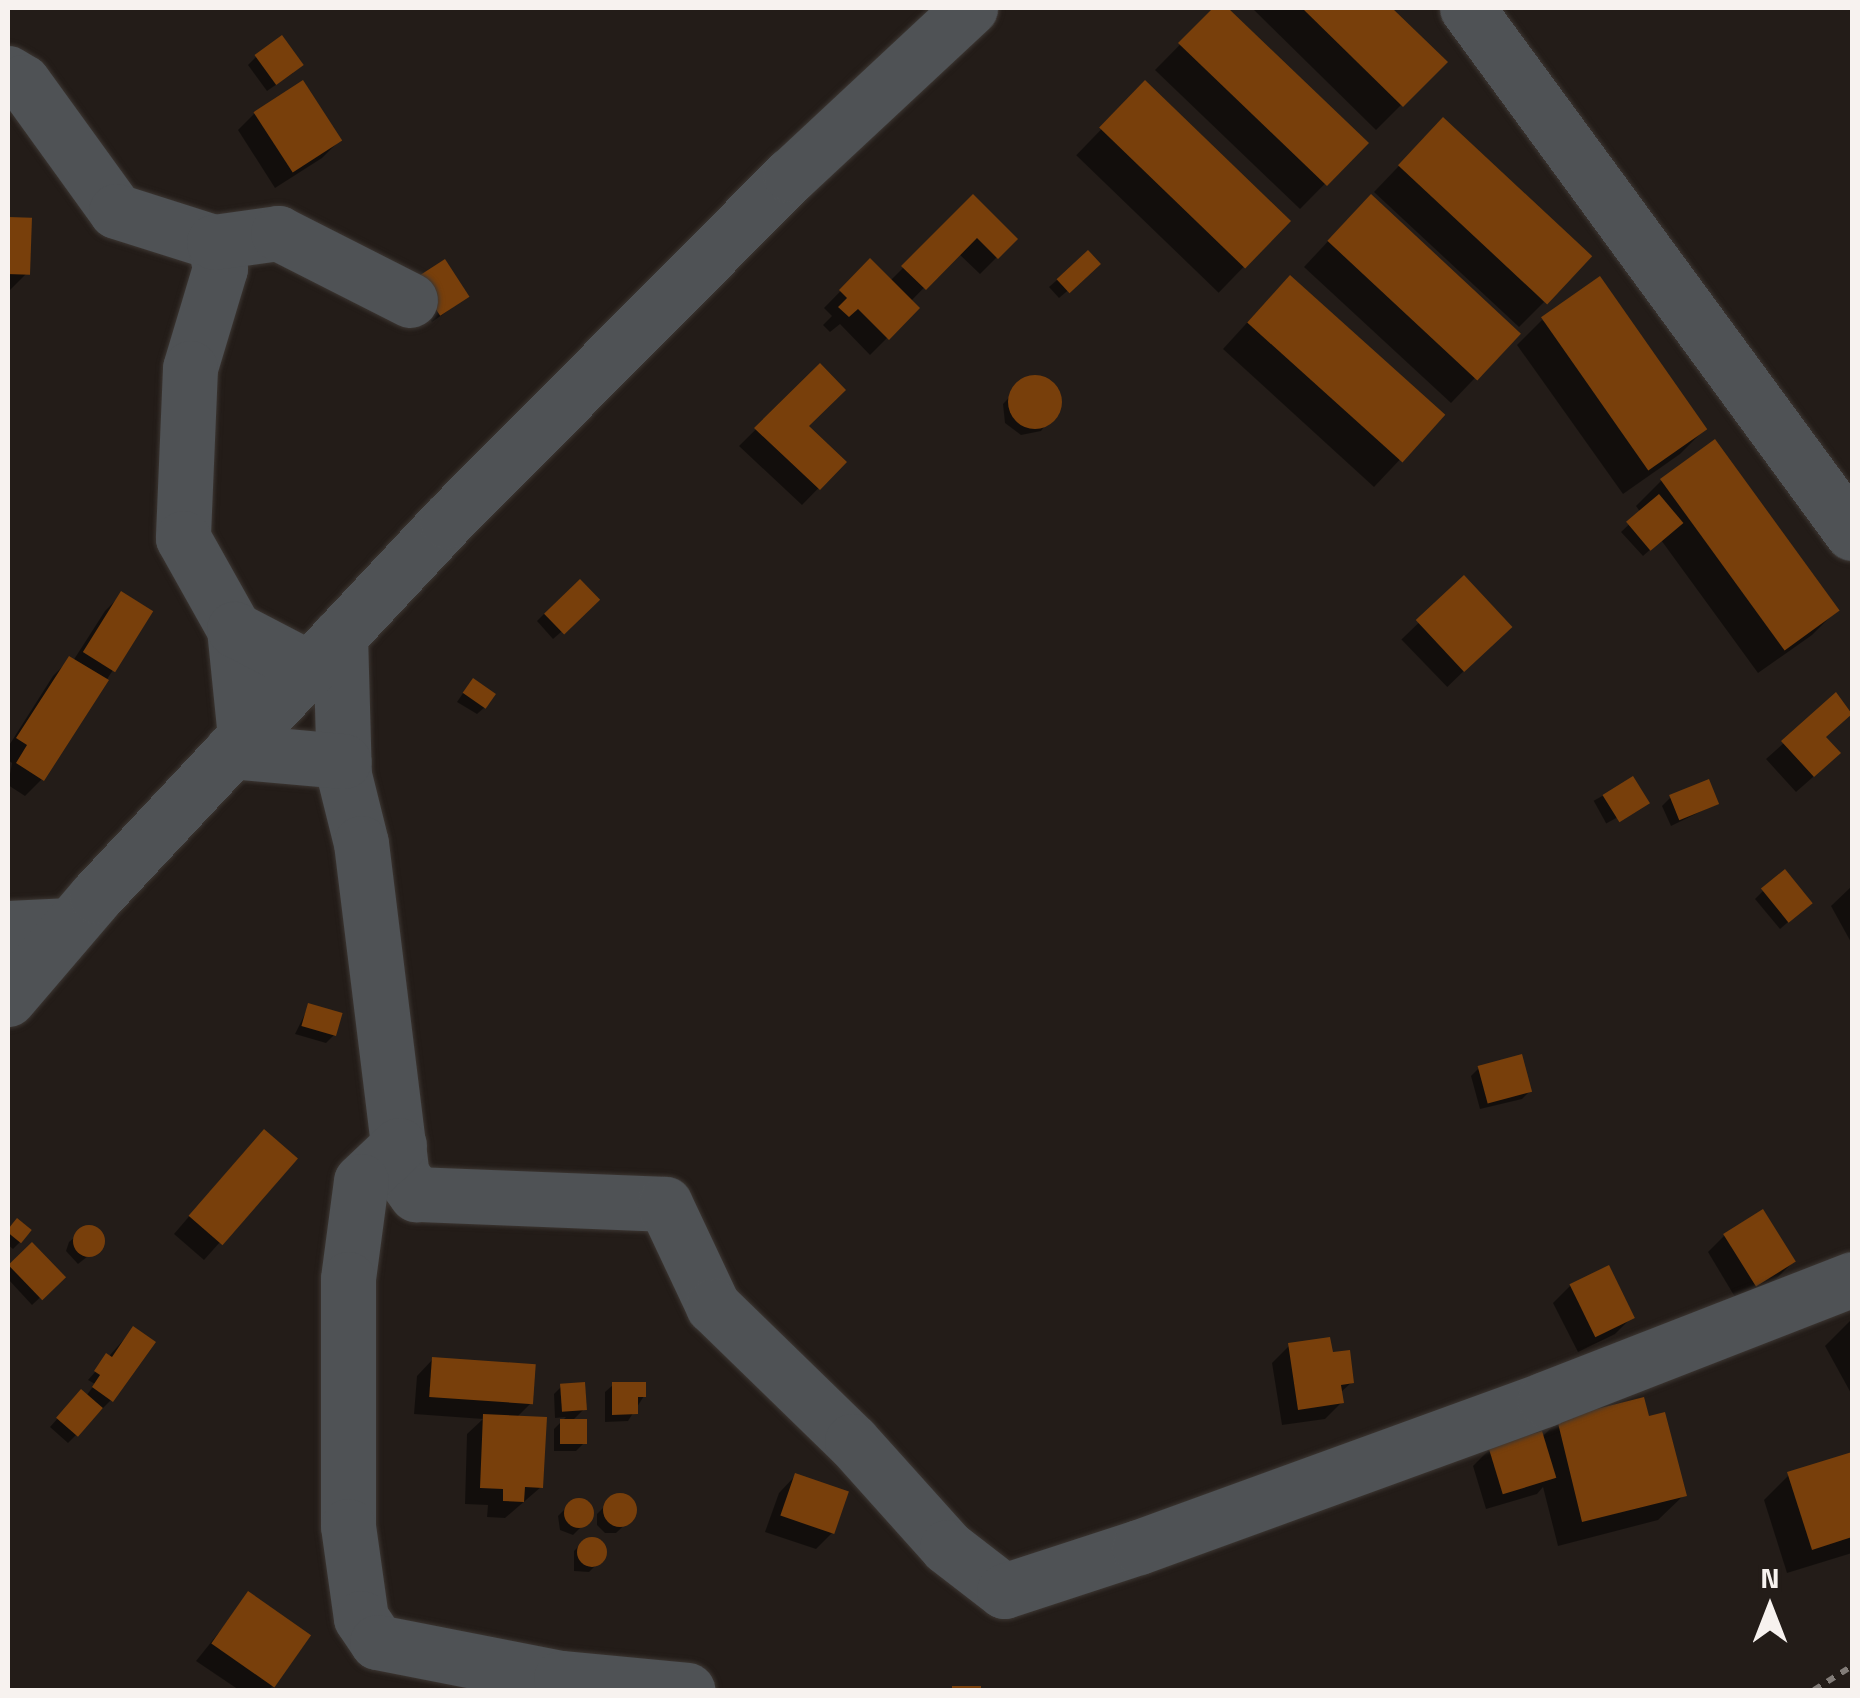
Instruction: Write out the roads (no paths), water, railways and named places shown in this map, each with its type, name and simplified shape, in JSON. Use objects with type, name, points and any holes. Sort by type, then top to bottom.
[{"type":"street","points":[[8,998],[70,925],[325,652],[791,175],[970,8]]},
{"type":"street","points":[[1467,8],[1852,533]]},
{"type":"street","points":[[8,73],[23,82],[116,212],[214,242],[278,233],[410,300]]},
{"type":"street","points":[[214,242],[220,268],[190,368],[183,538],[234,630],[238,744]]},
{"type":"street","points":[[234,630],[325,652]]},
{"type":"street","points":[[325,652],[361,843],[407,1169]]},
{"type":"street","points":[[238,744],[344,761]]},
{"type":"street","points":[[8,928],[70,925]]},
{"type":"street","points":[[686,1690],[561,1678],[377,1642],[361,1618],[348,1526],[348,1279],[358,1197],[407,1169],[665,1204],[713,1306],[852,1441],[947,1546],[1004,1591],[1158,1540],[1545,1399],[1852,1279]]}]
